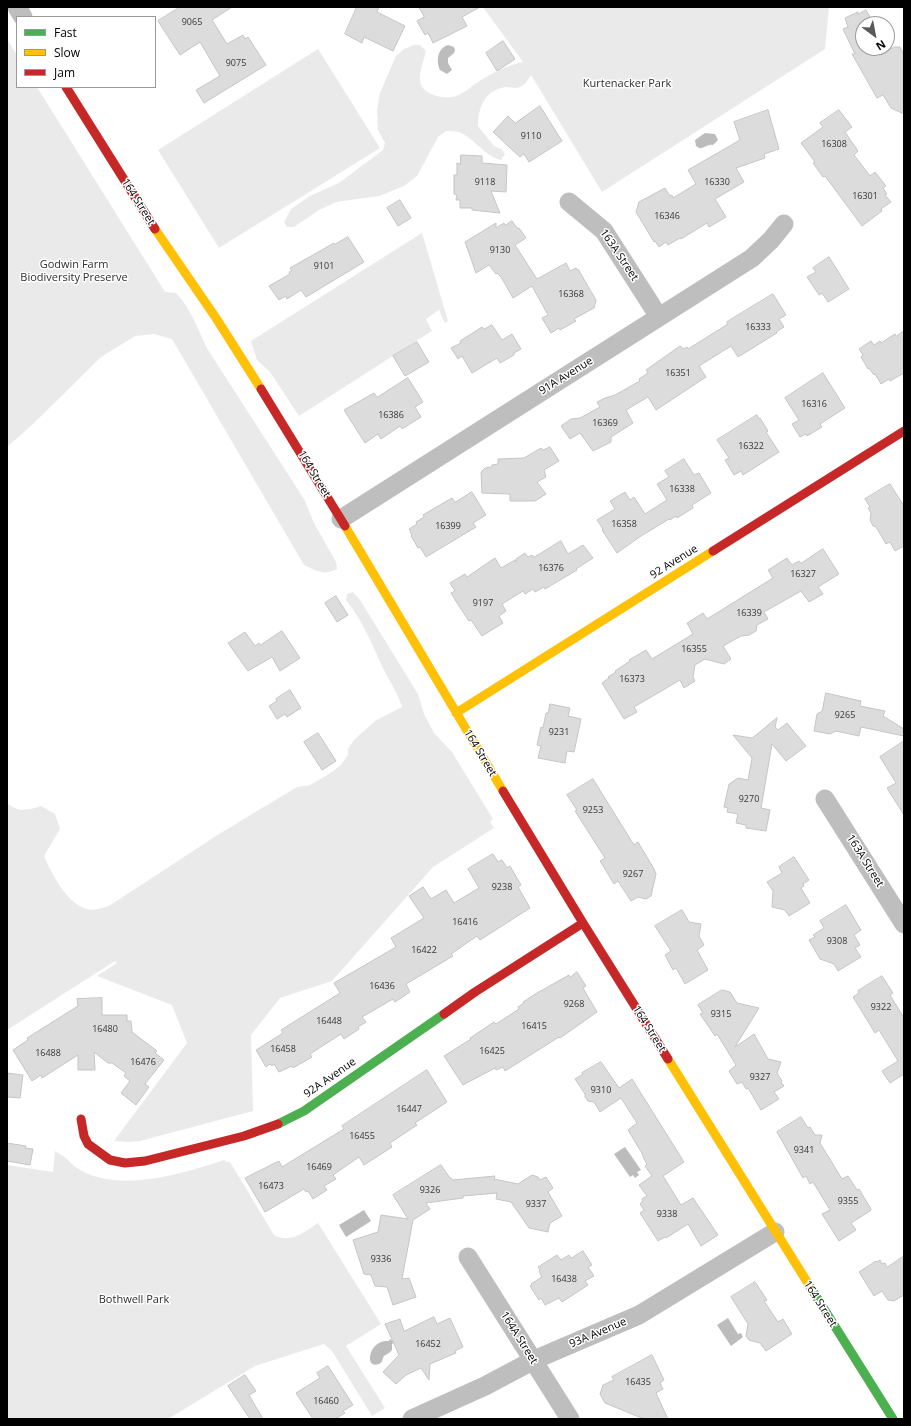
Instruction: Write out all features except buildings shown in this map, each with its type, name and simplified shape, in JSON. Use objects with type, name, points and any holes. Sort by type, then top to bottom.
[{"type":"street","points":[[16,7],[22,16]]},
{"type":"street","name":"164 Street","points":[[67,88],[167,248],[216,318],[284,425],[583,923],[893,1419]]},
{"type":"street","name":"163A Street","points":[[568,202],[604,231],[659,317]]},
{"type":"street","name":"91A Avenue","points":[[341,519],[752,258],[771,240],[784,224]]},
{"type":"street","name":"92 Avenue","points":[[456,713],[904,431]]},
{"type":"street","name":"163A Street","points":[[826,800],[904,924]]},
{"type":"street","name":"92A Avenue","points":[[81,1119],[84,1136],[88,1144],[110,1160],[125,1163],[145,1161],[264,1130],[284,1122],[304,1111],[474,992],[583,923]]},
{"type":"street","name":"93A Avenue","points":[[412,1419],[485,1386],[534,1360],[639,1315],[775,1232]]},
{"type":"street","name":"164A Street","points":[[468,1257],[570,1419]]},
{"type":"green space","name":"Kurtenacker Park","points":[[483,7],[829,7],[825,49],[602,192],[531,75],[527,82],[521,87],[506,87],[493,92],[484,100],[481,106],[478,126],[494,146],[501,149],[505,154],[501,160],[490,155],[470,138],[459,132],[446,131],[438,137],[417,176],[404,186],[379,196],[336,202],[319,210],[294,227],[287,227],[284,222],[291,209],[310,196],[339,183],[383,150],[385,143],[378,130],[377,110],[380,93],[396,56],[404,49],[414,45],[420,45],[426,51],[420,73],[421,86],[433,95],[443,97],[460,95],[494,73],[523,62]]},
{"type":"green space","name":"Godwin Farm Biodiversity Preserve","points":[[7,39],[16,53],[16,88],[38,88],[165,292],[176,293],[187,307],[208,350],[304,499],[314,523],[336,562],[337,569],[328,572],[320,572],[304,565],[172,339],[154,334],[135,336],[101,357],[32,425],[7,447]]},
{"type":"green space","points":[[318,49],[380,148],[219,248],[158,150]]},
{"type":"green space","points":[[422,233],[448,321],[445,323],[439,310],[426,319],[432,331],[299,416],[270,372],[257,360],[251,341]]},
{"type":"green space","points":[[353,592],[360,600],[418,694],[424,714],[434,733],[452,752],[493,819],[490,822],[494,828],[433,867],[332,981],[280,998],[251,1035],[253,1111],[140,1141],[114,1141],[187,1043],[172,1005],[97,976],[117,963],[115,961],[7,1030],[7,803],[15,808],[23,810],[41,806],[55,814],[60,829],[44,856],[55,879],[66,895],[80,906],[90,910],[109,906],[219,834],[297,787],[310,785],[329,774],[341,765],[348,755],[348,749],[354,740],[375,721],[402,707],[371,642],[346,600],[347,594]]},
{"type":"green space","name":"Bothwell Park","points":[[55,1151],[66,1158],[75,1167],[84,1172],[100,1178],[117,1180],[135,1180],[173,1175],[224,1160],[226,1162],[230,1162],[274,1235],[292,1238],[318,1223],[381,1324],[346,1346],[385,1408],[372,1416],[332,1351],[324,1344],[255,1366],[168,1419],[7,1419],[7,1165],[53,1172]]},
{"type":"shaded area","points":[[448,45],[454,47],[455,50],[454,53],[448,58],[448,63],[452,70],[447,74],[440,70],[438,56],[442,49]]},
{"type":"shaded area","points":[[705,133],[715,134],[718,140],[713,145],[699,148],[696,146],[695,140]]},
{"type":"shaded area","points":[[625,1147],[641,1170],[637,1172],[639,1175],[635,1178],[633,1175],[630,1177],[614,1154]]},
{"type":"shaded area","points":[[364,1210],[371,1221],[346,1237],[339,1225]]},
{"type":"shaded area","points":[[728,1318],[738,1334],[741,1333],[743,1337],[731,1346],[717,1325]]},
{"type":"shaded area","points":[[390,1339],[394,1342],[392,1344],[392,1350],[384,1356],[379,1364],[374,1365],[371,1363],[370,1354],[376,1345],[389,1341]]},
{"type":"traffic: fast","points":[[278,1124],[304,1111],[444,1014]]},
{"type":"traffic: fast","points":[[809,1285],[893,1419]]},
{"type":"traffic: slow","points":[[155,229],[216,318],[261,389]]},
{"type":"traffic: slow","points":[[345,526],[503,791]]},
{"type":"traffic: slow","points":[[456,713],[713,551]]},
{"type":"traffic: slow","points":[[668,1059],[809,1285]]},
{"type":"traffic: jam","points":[[67,88],[155,229]]},
{"type":"traffic: jam","points":[[261,389],[345,526]]},
{"type":"traffic: jam","points":[[713,551],[904,431]]},
{"type":"traffic: jam","points":[[503,791],[668,1059]]},
{"type":"traffic: jam","points":[[444,1014],[475,992],[583,923]]},
{"type":"traffic: jam","points":[[81,1119],[84,1136],[88,1144],[110,1160],[125,1163],[145,1161],[244,1136],[278,1124]]}]
